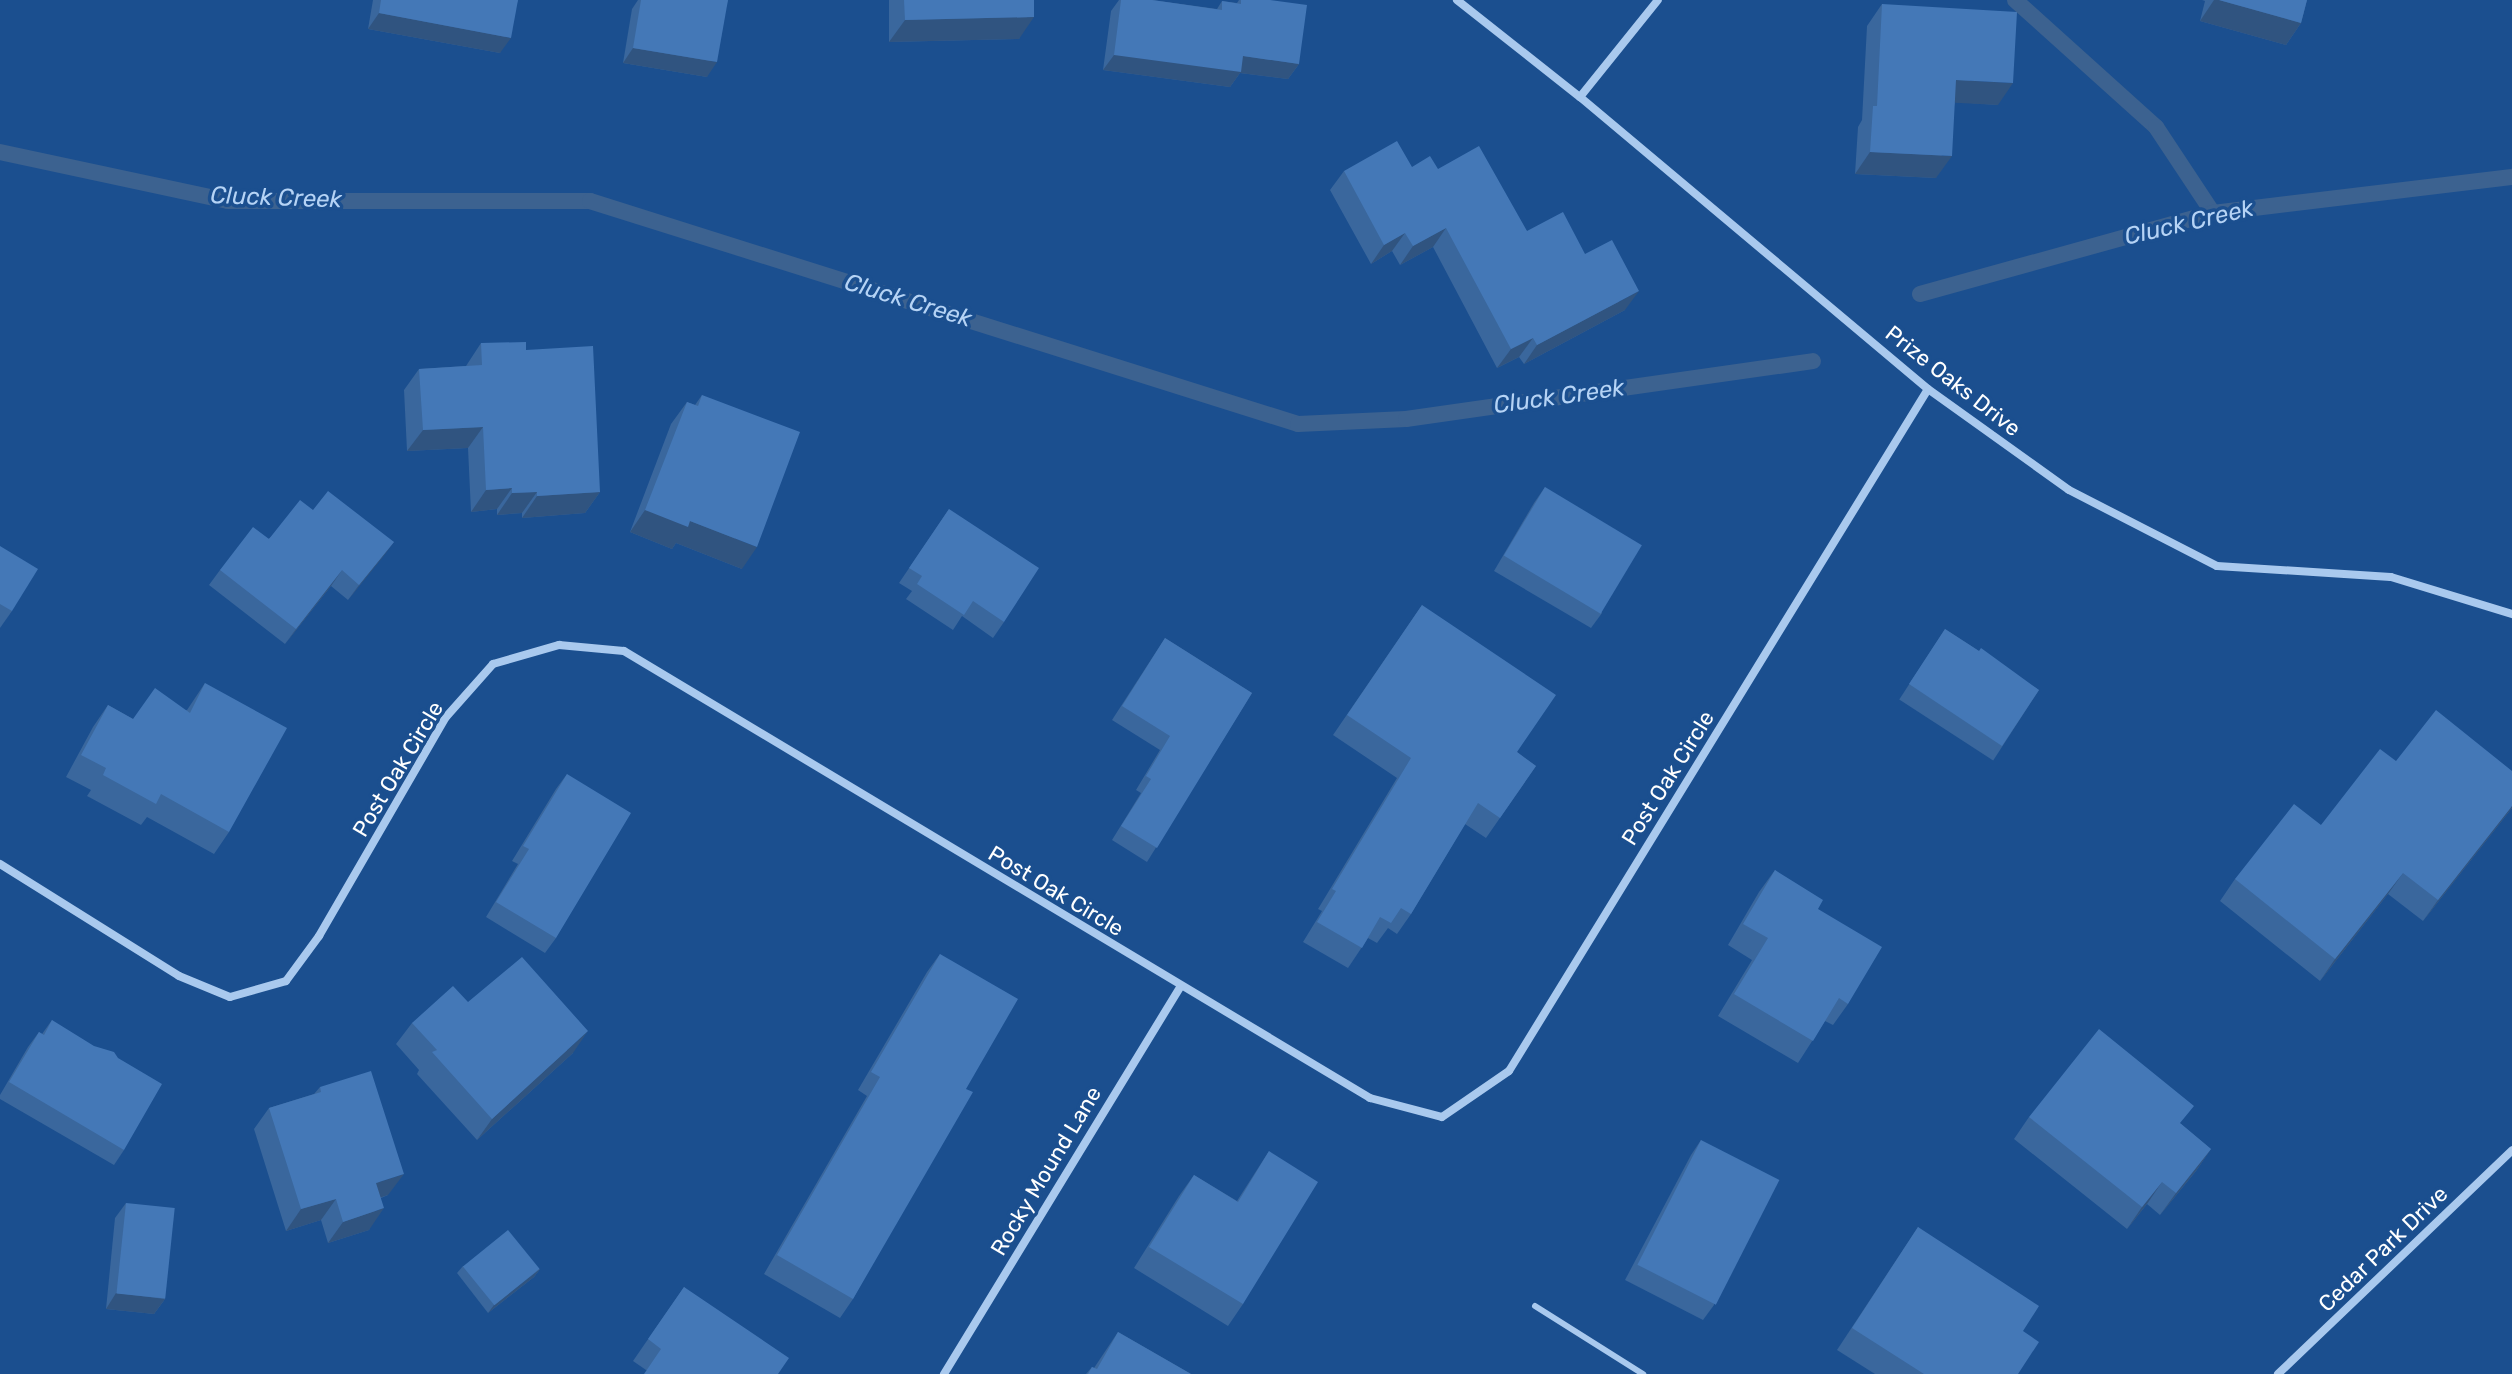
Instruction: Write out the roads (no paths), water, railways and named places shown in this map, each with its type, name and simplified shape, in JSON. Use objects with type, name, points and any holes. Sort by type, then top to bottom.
[{"type":"street","name":"Prize Oaks Drive","points":[[1457,0],[1580,97],[1928,389],[2069,490],[2217,566],[2391,577],[2512,614]]},
{"type":"street","points":[[1580,97],[1658,0]]},
{"type":"street","name":"Post Oak Circle","points":[[0,864],[179,976],[230,997],[286,981],[319,936],[446,717],[493,664],[559,645],[624,651],[1180,987],[1370,1098],[1442,1117],[1509,1071],[1928,389]]},
{"type":"street","name":"Rocky Mound Lane","points":[[944,1374],[1180,987]]},
{"type":"street","name":"Cedar Park Drive","points":[[2278,1374],[2512,1150]]},
{"type":"lane","points":[[1535,1306],[1643,1374]]},
{"type":"waterway","points":[[2015,0],[2156,127],[2213,213]]},
{"type":"waterway","name":"Cluck Creek","points":[[0,152],[228,201],[590,201],[1298,424],[1406,419],[1813,361]]},
{"type":"waterway","name":"Cluck Creek","points":[[1920,294],[2213,213],[2512,177]]}]
